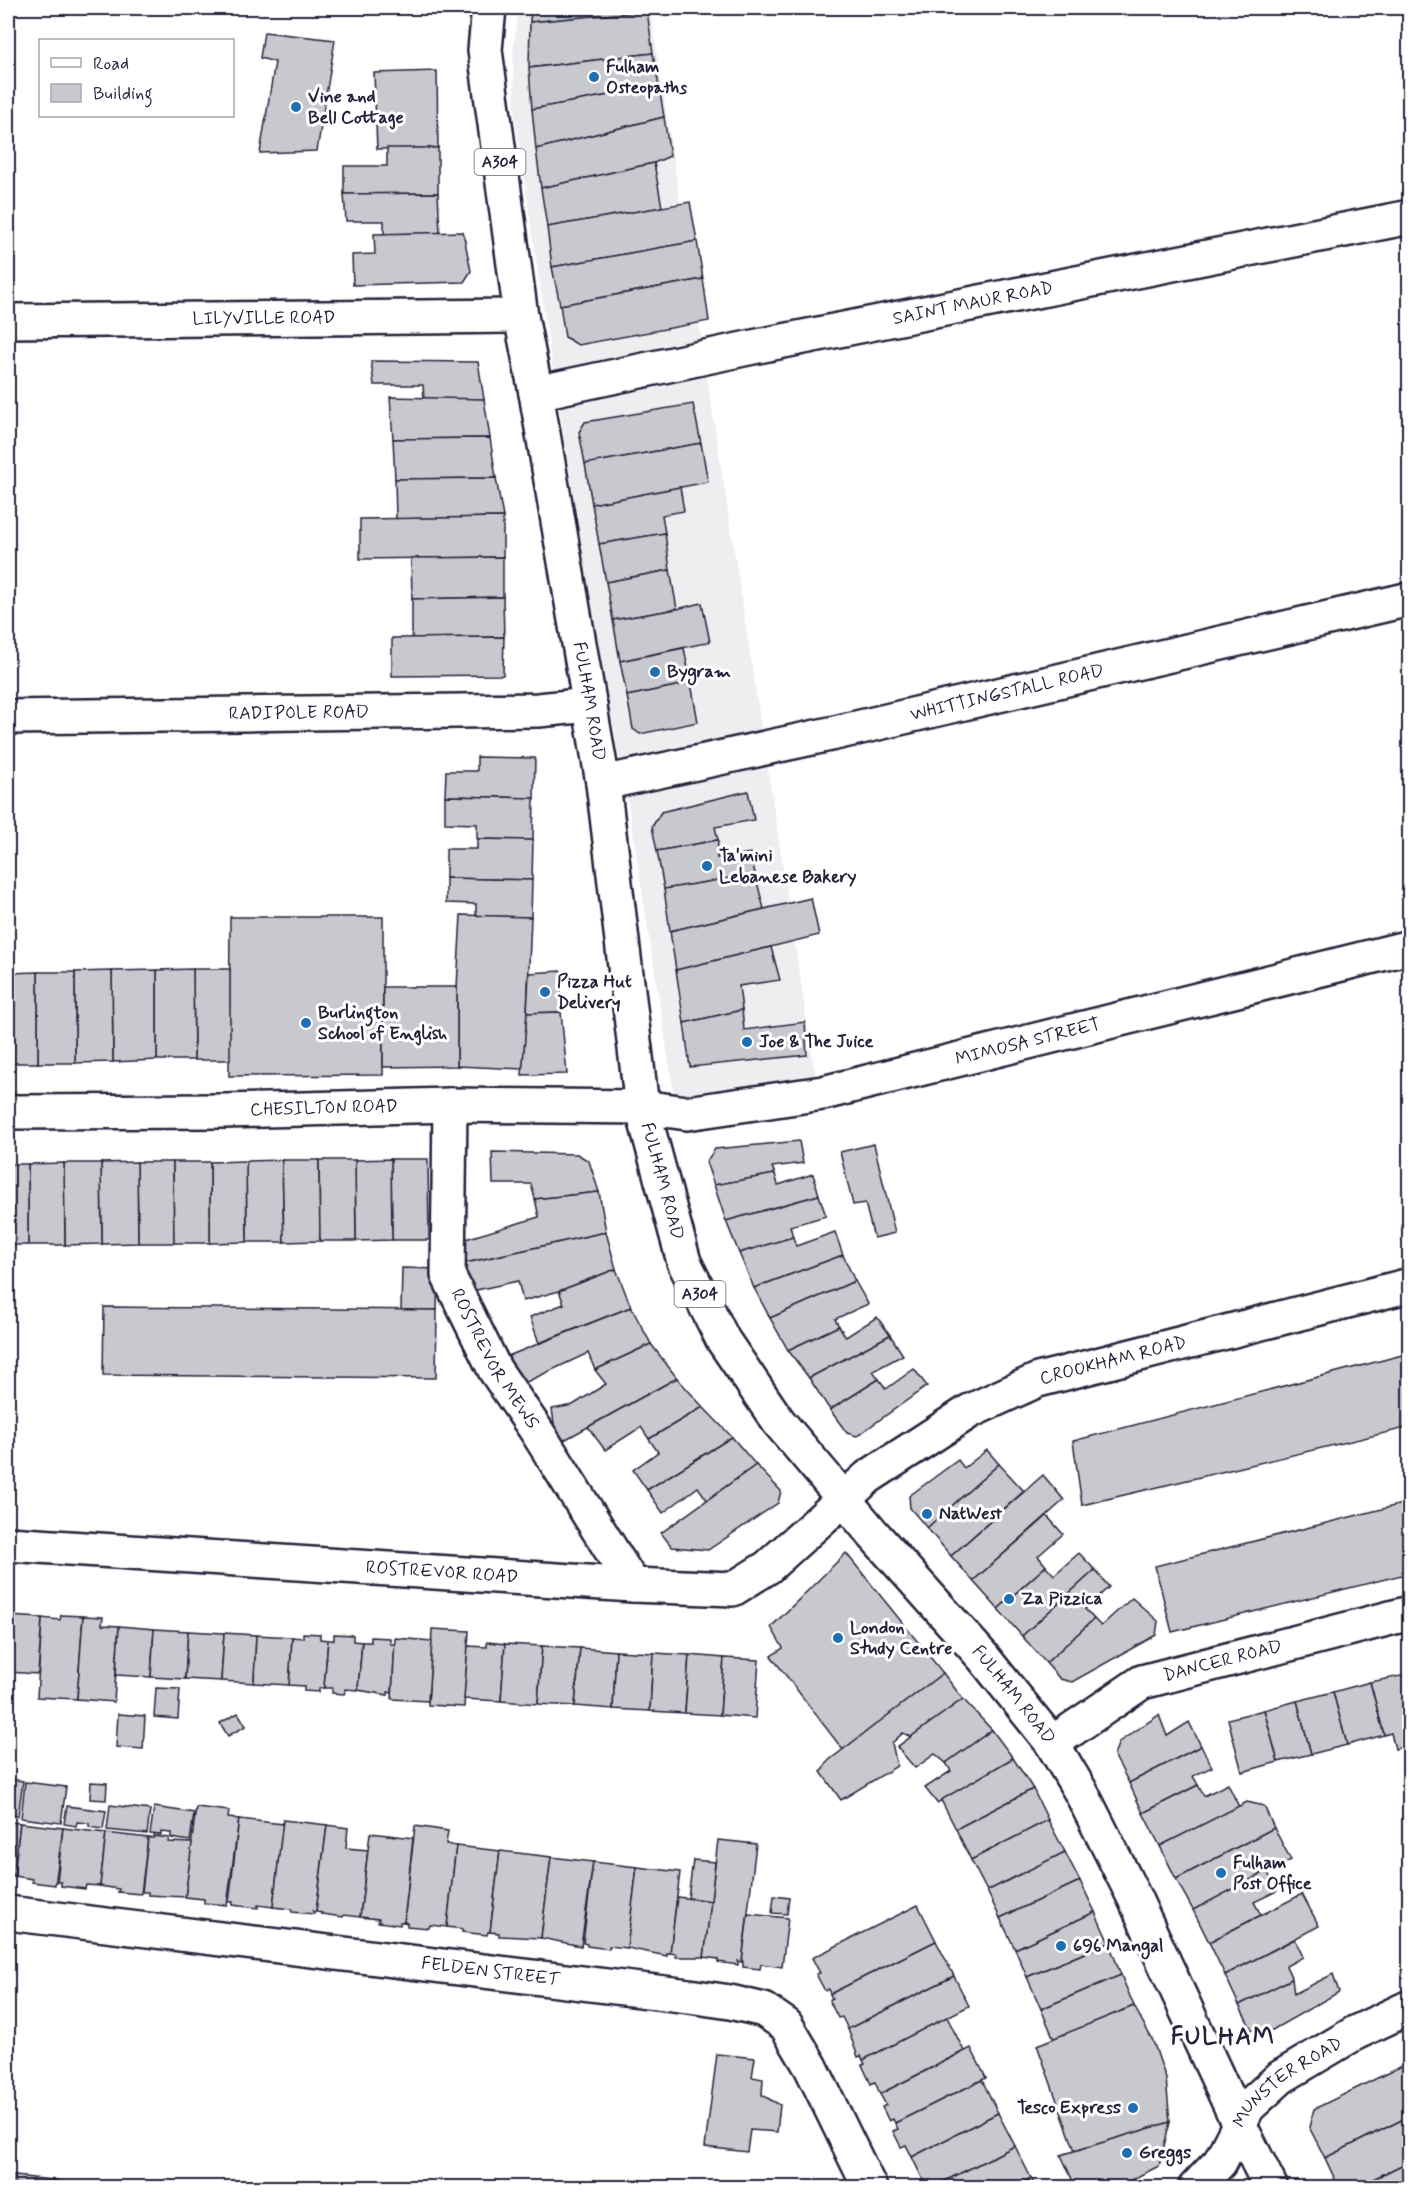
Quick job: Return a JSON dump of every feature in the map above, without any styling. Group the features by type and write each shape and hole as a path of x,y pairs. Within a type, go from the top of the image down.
{"street":[{"name":"FULHAM ROAD","path":"489,8 485,50 520,316 536,393 603,783 642,1107 684,1262 723,1340 778,1421 983,1657 1052,1743 1081,1792 1134,1897 1270,2187"},
{"name":"SAINT MAUR ROAD","path":"536,393 753,347 1410,217"},
{"name":"LILYVILLE ROAD","path":"8,321 520,316"},
{"name":"WHITTINGSTALL ROAD","path":"603,783 847,731 1410,599"},
{"name":"RADIPOLE ROAD","path":"8,717 526,711 590,705"},
{"name":"MIMOSA STREET","path":"642,1107 687,1113 824,1093 1410,948"},
{"name":"CHESILTON ROAD","path":"8,1112 224,1111 450,1106 642,1107"},
{"name":"ROSTREVOR MEWS","path":"450,1106 448,1275 495,1370 536,1430 633,1585"},
{"name":"CROOKHAM ROAD","path":"845,1499 868,1477 970,1411 1038,1380 1410,1285"},
{"name":"ROSTREVOR ROAD","path":"8,1544 633,1585 734,1589 768,1567 845,1499"},
{"name":"DANCER ROAD","path":"1052,1743 1142,1682 1410,1613"},
{"name":"FELDEN STREET","path":"8,1913 677,1994 764,2010 786,2025 811,2067 870,2187"},
{"name":"MUNSTER ROAD","path":"1195,2187 1220,2162 1248,2107 1281,2077 1355,2033 1410,2007"}],"shaded area":[{"path":"518,8 650,8 813,1061 825,1110 679,1127 630,814 604,680 551,358 515,118 513,54"}],"building":[{"path":"531,8 638,8 639,12 530,22"},
{"path":"647,11 653,53 529,68 530,22"},
{"name":"Vine and Bell Cottage","path":"264,32 335,40 317,151 260,153 275,62 260,58"},
{"name":"Fulham Osteopaths","path":"653,53 659,86 532,109 529,68"},
{"path":"437,71 438,148 377,149 374,73"},
{"path":"659,86 664,117 536,149 532,109"},
{"path":"664,117 670,156 654,163 541,188 536,149"},
{"path":"387,148 438,148 438,193 344,194 344,166 387,166"},
{"path":"654,163 662,207 547,227 541,188"},
{"path":"438,193 440,233 384,234 384,221 346,221 344,194"},
{"path":"690,202 697,241 552,267 547,227"},
{"path":"463,232 471,271 464,282 353,285 352,255 375,254 374,234"},
{"path":"697,241 703,279 560,305 552,267"},
{"path":"703,279 709,321 578,345 565,337 560,305"},
{"path":"371,361 478,362 484,399 424,399 423,385 374,385"},
{"path":"390,397 484,399 490,438 393,439"},
{"path":"693,404 701,443 585,464 579,432 585,422"},
{"path":"490,438 496,478 395,479 393,439"},
{"path":"701,443 708,482 592,504 585,464"},
{"path":"496,478 503,517 396,519 395,479"},
{"path":"680,487 684,511 662,515 665,533 599,544 592,504"},
{"path":"503,517 503,557 360,559 360,519"},
{"path":"665,533 670,570 606,582 599,544"},
{"path":"503,557 503,597 412,599 411,558"},
{"path":"670,570 677,609 613,620 606,582"},
{"path":"503,597 504,637 412,638 412,599"},
{"path":"702,603 710,642 620,661 613,620"},
{"path":"504,637 503,675 392,676 392,638"},
{"name":"Bygram","path":"684,648 691,683 627,696 620,661"},
{"path":"691,683 698,722 640,734 633,729 627,696"},
{"path":"477,757 535,758 534,798 445,796 446,771 477,771"},
{"path":"748,791 754,820 715,827 718,840 657,851 652,827 661,812"},
{"path":"445,796 534,798 533,840 477,839 477,824 445,823"},
{"path":"477,839 533,840 532,880 446,878 446,849 477,849"},
{"name":"Ta'mini Lebanese Bakery","path":"718,840 717,858 751,853 755,874 664,889 657,851"},
{"path":"755,874 764,909 670,931 664,889"},
{"path":"446,878 532,880 531,917 476,916 476,904 446,903"},
{"path":"811,898 819,935 676,970 670,931"},
{"path":"461,915 531,917 523,1069 457,1066 457,987"},
{"name":"Burlington School of English","path":"230,917 383,917 383,1075 229,1076"},
{"path":"771,947 780,980 739,986 742,1010 684,1023 676,970"},
{"path":"193,969 230,969 230,1060 194,1060"},
{"path":"193,969 194,1060 157,1060 157,970"},
{"path":"157,970 157,1060 113,1062 112,971"},
{"path":"112,971 113,1062 75,1063 75,972"},
{"name":"Pizza Hut Delivery","path":"561,971 561,1012 527,1013 529,973"},
{"path":"38,972 75,972 75,1063 38,1063"},
{"path":"38,972 38,1063 8,1063 8,973"},
{"path":"383,987 457,987 457,1066 383,1067"},
{"name":"Joe & The Juice","path":"742,1010 744,1030 805,1022 807,1055 690,1067 684,1023"},
{"path":"561,1012 567,1074 522,1075 527,1013"},
{"path":"799,1141 803,1163 772,1167 775,1174 714,1185 706,1162 715,1149"},
{"path":"874,1144 895,1233 874,1238 865,1203 853,1205 840,1152"},
{"path":"492,1152 577,1154 589,1161 599,1192 535,1199 531,1184 493,1184"},
{"path":"391,1159 428,1159 429,1240 392,1240"},
{"path":"391,1159 392,1240 356,1241 355,1160"},
{"path":"282,1160 284,1242 247,1242 246,1161"},
{"path":"282,1160 319,1160 320,1241 284,1242"},
{"path":"319,1160 355,1160 356,1241 320,1241"},
{"path":"246,1161 247,1242 210,1243 210,1162"},
{"path":"137,1162 173,1162 174,1243 138,1243"},
{"path":"137,1162 138,1243 102,1244 101,1163"},
{"path":"173,1162 210,1162 210,1243 174,1243"},
{"path":"64,1163 101,1163 102,1244 65,1245"},
{"path":"64,1163 65,1245 28,1245 28,1164"},
{"path":"8,1164 28,1164 28,1245 8,1245"},
{"path":"775,1174 778,1185 813,1174 819,1195 726,1221 714,1185"},
{"path":"599,1192 606,1232 461,1264 462,1240 539,1217 535,1199"},
{"path":"819,1195 826,1216 790,1226 793,1237 739,1253 726,1221"},
{"path":"606,1232 616,1269 559,1291 523,1301 518,1281 467,1292 461,1264"},
{"path":"835,1232 843,1255 754,1288 739,1253 793,1237 796,1246"},
{"path":"843,1255 855,1281 770,1318 754,1288"},
{"path":"402,1268 438,1269 437,1310 401,1310"},
{"path":"616,1269 631,1307 539,1343 530,1317 564,1304 559,1291"},
{"path":"855,1281 868,1304 835,1319 839,1326 788,1350 770,1318"},
{"path":"104,1307 437,1310 436,1378 103,1375"},
{"path":"631,1307 651,1344 595,1370 588,1353 518,1386 503,1358"},
{"path":"877,1317 890,1335 809,1378 788,1350 839,1326 846,1337"},
{"path":"890,1335 903,1355 873,1371 879,1379 830,1410 809,1378"},
{"path":"651,1344 677,1378 557,1444 552,1409 573,1405 606,1384 595,1370"},
{"path":"1410,1353 1410,1427 1082,1505 1073,1441"},
{"path":"914,1369 927,1386 857,1436 847,1433 830,1410 879,1379 886,1389"},
{"path":"677,1378 703,1407 649,1439 641,1427 605,1450 588,1427"},
{"path":"703,1407 732,1437 647,1490 633,1470 658,1452 649,1439"},
{"path":"732,1437 756,1465 707,1500 698,1487 663,1513 647,1490"},
{"path":"987,1450 999,1464 927,1528 910,1508 909,1496 958,1460 964,1468"},
{"path":"999,1464 1024,1491 951,1556 927,1528"},
{"path":"756,1465 781,1491 778,1503 708,1550 672,1547 661,1533"},
{"path":"1043,1475 1064,1500 973,1581 951,1556"},
{"path":"1410,1502 1410,1573 1172,1632 1155,1566"},
{"path":"1047,1516 1063,1534 1038,1556 1046,1566 998,1609 973,1581"},
{"path":"846,1553 943,1673 843,1750 771,1656 783,1648 771,1627"},
{"path":"1079,1553 1095,1570 1022,1636 998,1609 1046,1566 1054,1575"},
{"path":"1095,1570 1109,1587 1085,1609 1094,1619 1046,1663 1022,1636"},
{"path":"1132,1598 1158,1621 1156,1635 1072,1682 1060,1679 1046,1663 1094,1619 1101,1626"},
{"path":"61,1615 83,1616 77,1699 37,1697 42,1618 60,1620"},
{"path":"8,1616 42,1618 38,1674 8,1672"},
{"path":"83,1616 103,1617 102,1625 119,1626 114,1702 77,1699"},
{"path":"119,1626 154,1629 151,1677 116,1675"},
{"path":"154,1629 188,1631 185,1679 151,1677"},
{"path":"432,1629 469,1631 464,1707 428,1705"},
{"path":"188,1631 224,1633 221,1681 185,1679"},
{"path":"224,1633 256,1635 254,1683 221,1681"},
{"path":"303,1633 320,1634 320,1639 328,1640 324,1688 319,1688 319,1692 304,1691 304,1686 289,1685 292,1637 303,1638"},
{"path":"334,1634 353,1635 353,1641 362,1642 358,1690 345,1689 345,1694 332,1693 332,1688 324,1688 328,1640 334,1640"},
{"path":"256,1635 292,1637 289,1685 254,1683"},
{"path":"371,1637 390,1638 390,1644 395,1644 392,1693 388,1692 388,1695 358,1690 362,1642 371,1642"},
{"path":"395,1638 432,1641 428,1701 392,1699"},
{"path":"487,1642 505,1644 501,1701 464,1699 468,1646 487,1647"},
{"path":"505,1644 542,1646 538,1704 501,1701"},
{"path":"542,1646 580,1648 575,1706 538,1704"},
{"path":"580,1648 616,1651 613,1709 575,1706"},
{"path":"616,1651 653,1653 650,1711 613,1709"},
{"path":"653,1653 689,1655 685,1713 650,1711"},
{"path":"689,1655 724,1658 720,1715 685,1713"},
{"path":"724,1658 759,1660 755,1718 720,1715"},
{"path":"943,1673 963,1699 911,1737 903,1733 892,1743 897,1766 841,1800 821,1772 828,1761"},
{"path":"1406,1675 1410,1690 1410,1745 1395,1749 1391,1733 1384,1735 1370,1682"},
{"path":"1370,1682 1384,1735 1347,1745 1333,1692"},
{"path":"156,1688 180,1689 178,1719 154,1717"},
{"path":"1333,1692 1347,1745 1311,1754 1297,1701"},
{"path":"963,1699 992,1730 946,1763 935,1754 915,1768 897,1747"},
{"path":"1297,1701 1311,1754 1278,1762 1264,1710"},
{"path":"1264,1710 1278,1762 1242,1772 1228,1719"},
{"path":"238,1713 246,1726 228,1736 220,1723"},
{"path":"118,1714 145,1716 143,1749 116,1747"},
{"path":"1159,1715 1167,1736 1189,1722 1201,1746 1129,1783 1114,1755 1119,1742"},
{"path":"992,1730 1013,1758 937,1803 925,1788 951,1771 946,1763"},
{"path":"1201,1746 1212,1767 1193,1776 1198,1785 1143,1813 1129,1783"},
{"path":"1013,1758 1033,1789 956,1829 941,1800"},
{"path":"8,1779 23,1781 18,1816 8,1815"},
{"path":"25,1782 66,1787 61,1823 21,1818"},
{"path":"91,1782 107,1783 106,1800 90,1799"},
{"path":"1228,1784 1239,1807 1160,1846 1143,1813 1198,1785 1204,1796"},
{"path":"1033,1789 1048,1820 971,1860 956,1829"},
{"path":"1247,1802 1264,1806 1274,1828 1176,1879 1160,1846"},
{"path":"110,1805 150,1810 147,1834 107,1830"},
{"path":"67,1806 106,1811 103,1829 89,1827 89,1823 77,1822 76,1826 64,1824"},
{"path":"154,1807 194,1813 190,1841 171,1838 171,1833 150,1834"},
{"path":"196,1807 229,1811 228,1818 239,1819 227,1905 204,1903 204,1899 185,1897"},
{"path":"239,1819 283,1824 273,1907 258,1905 258,1908 232,1905 233,1902 229,1902"},
{"path":"283,1820 327,1825 314,1914 273,1907"},
{"path":"1048,1820 1065,1852 987,1891 971,1860"},
{"path":"8,1822 20,1823 14,1876 8,1876"},
{"path":"20,1823 63,1828 55,1885 32,1882 32,1879 14,1876"},
{"path":"327,1825 348,1828 346,1848 368,1850 360,1917 344,1915 343,1917 316,1912"},
{"path":"415,1826 448,1831 446,1844 456,1846 447,1927 407,1926 404,1922"},
{"path":"63,1828 106,1833 100,1886 86,1885 85,1889 61,1886 61,1882 57,1882"},
{"path":"1274,1828 1291,1860 1193,1910 1176,1879"},
{"path":"106,1833 148,1838 141,1894 118,1892 119,1889 100,1886"},
{"path":"370,1833 413,1838 404,1922 400,1922 400,1925 360,1917"},
{"path":"154,1836 169,1838 168,1842 192,1843 185,1897 148,1895 148,1892 142,1892 148,1838 154,1838"},
{"path":"718,1840 756,1844 742,1962 738,1961 738,1965 704,1957"},
{"path":"456,1846 500,1851 490,1932 487,1935 462,1932 463,1929 447,1927"},
{"path":"500,1851 551,1857 541,1938 499,1936 499,1933 490,1932"},
{"path":"1065,1852 1080,1881 1000,1918 987,1891"},
{"path":"551,1857 593,1862 581,1946 541,1938"},
{"path":"693,1860 715,1862 711,1901 688,1898"},
{"path":"593,1862 637,1867 627,1948 609,1946 609,1949 587,1946 583,1943"},
{"path":"637,1867 680,1872 670,1953 667,1953 667,1956 627,1948"},
{"path":"1267,1871 1277,1891 1254,1902 1261,1915 1209,1942 1193,1910"},
{"path":"1080,1881 1095,1912 1015,1949 1000,1918"},
{"path":"1302,1894 1319,1926 1225,1975 1209,1942"},
{"path":"774,1896 789,1898 787,1914 772,1913"},
{"path":"677,1897 711,1901 704,1957 676,1957 676,1954 670,1953"},
{"path":"918,1905 936,1941 830,1994 828,1989 825,1991 816,1974 820,1973 812,1958"},
{"name":"696 Mangal","path":"1095,1912 1109,1943 1027,1977 1015,1949"},
{"path":"748,1914 788,1918 782,1967 761,1964 760,1969 743,1967"},
{"path":"1295,1939 1303,1957 1286,1966 1292,1979 1239,2005 1225,1975"},
{"path":"936,1941 954,1976 848,2029 842,2017 838,2018 829,2000 832,1998 830,1994"},
{"path":"1109,1943 1121,1975 1041,2009 1027,1977"},
{"path":"1333,1974 1339,1992 1267,2033 1252,2030 1239,2005 1292,1979 1294,1994"},
{"path":"1121,1975 1134,2006 1054,2039 1041,2009"},
{"path":"954,1976 969,2006 863,2060 861,2056 858,2057 848,2029"},
{"path":"1134,2006 1153,2041 1166,2079 1170,2122 1075,2151 1037,2045"},
{"path":"947,2017 964,2051 880,2094 875,2082 871,2084 862,2065 865,2064 863,2060"},
{"path":"971,2048 986,2078 895,2123 893,2119 889,2121 882,2107 886,2105 880,2094"},
{"path":"717,2054 755,2058 752,2077 763,2079 762,2095 780,2105 777,2132 750,2130 747,2152 705,2147"},
{"path":"1410,2062 1410,2116 1325,2158 1309,2127 1314,2109"},
{"path":"982,2080 998,2113 912,2157 906,2145 901,2147 893,2131 898,2129 895,2123"},
{"path":"998,2113 1015,2146 927,2188 912,2157"},
{"path":"1410,2116 1410,2161 1355,2188 1339,2188 1325,2158"},
{"path":"1170,2122 1159,2166 1115,2188 1076,2188 1061,2155"},
{"path":"1015,2146 1031,2178 1013,2188 931,2188"},
{"path":"1410,2161 1410,2188 1355,2188"},
{"path":"8,2175 15,2176 14,2188 8,2188"},
{"path":"15,2176 51,2180 50,2188 14,2188"},
{"path":"1031,2178 1036,2188 1013,2188"},
{"path":"51,2180 87,2185 86,2188 50,2188"}],"place":[{"name":"Fulham Osteopaths","path":"594,77"},
{"name":"Vine and Bell Cottage","path":"296,107"},
{"name":"Bygram","path":"655,672"},
{"name":"Ta'mini Lebanese Bakery","path":"707,866"},
{"name":"Pizza Hut Delivery","path":"545,992"},
{"name":"Burlington School of English","path":"306,1023"},
{"name":"Joe & The Juice","path":"747,1042"},
{"name":"NatWest","path":"927,1514"},
{"name":"Za Pizzica","path":"1009,1599"},
{"name":"London Study Centre","path":"838,1638"},
{"name":"Fulham Post Office","path":"1221,1873"},
{"name":"696 Mangal","path":"1061,1946"},
{"name":"Tesco Express","path":"1133,2108"},
{"name":"Greggs","path":"1127,2153"}],"district":[{"name":"FULHAM","path":"1223,2037"}]}
